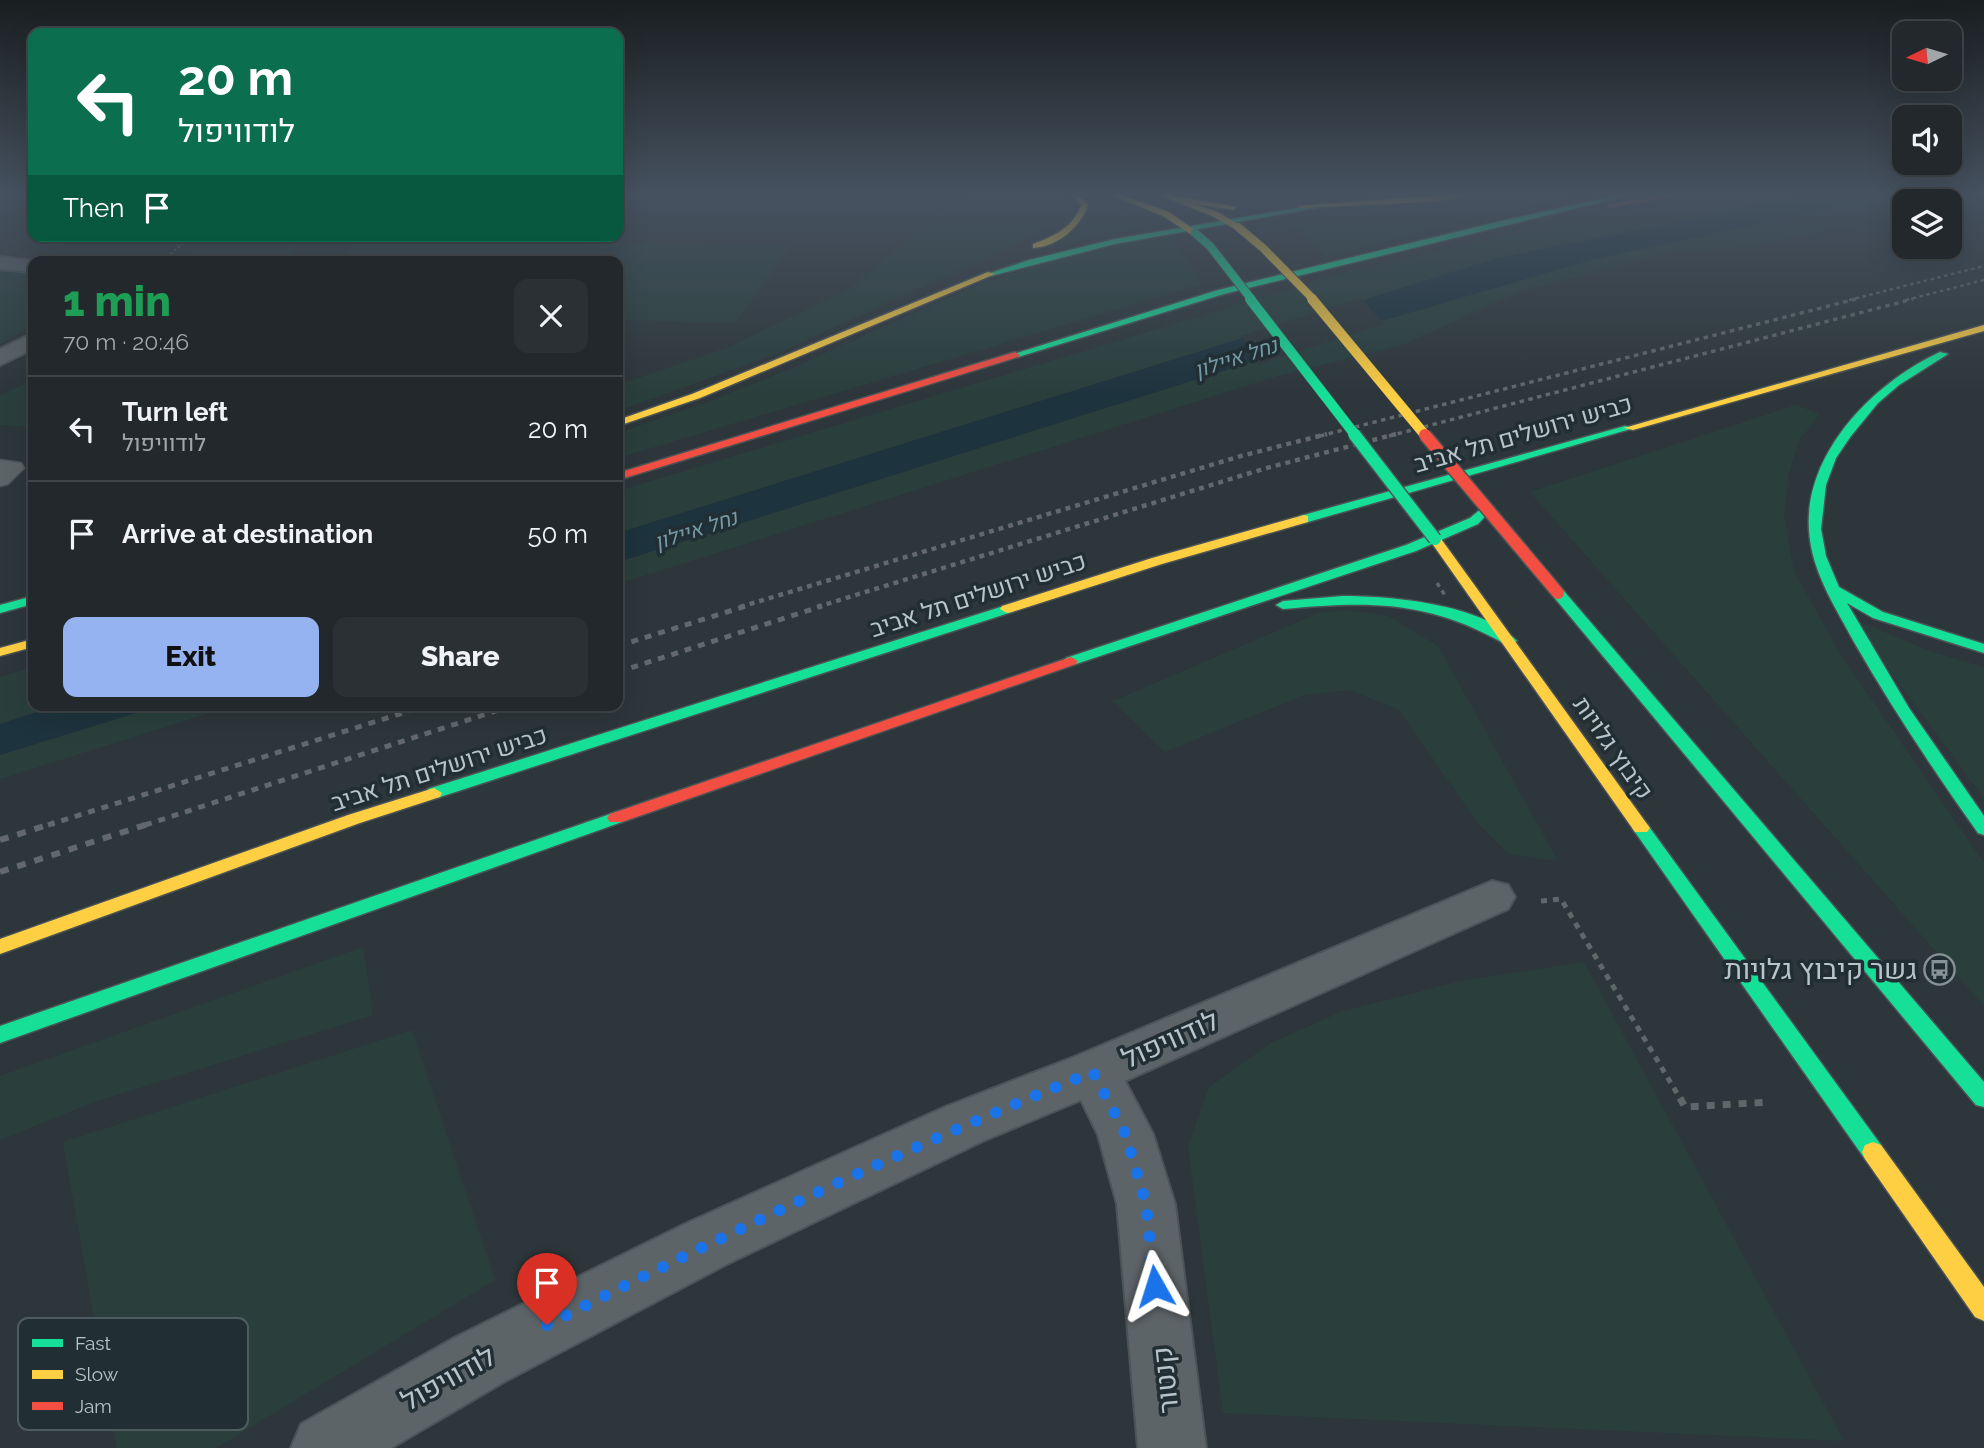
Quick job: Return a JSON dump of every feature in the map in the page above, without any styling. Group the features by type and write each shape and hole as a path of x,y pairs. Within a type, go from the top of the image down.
{"main road":[{"path":"623,421 766,368 971,281 1009,261"},
{"path":"971,281 1036,261"},
{"name":"קיבוץ גלויות","path":"1221,261 1436,539 1984,1308"},
{"path":"1275,261 1311,299 1488,507 1984,1098"},
{"path":"623,475 1221,292 1349,261"},
{"name":"כביש ירושלים תל אביב","path":"0,947 354,819 1157,561 1984,328"},
{"path":"1984,338 1927,359 1899,378 1870,405 1833,449 1819,483 1815,530 1833,589 1893,700 1984,829"},
{"path":"0,1035 646,807 1201,616 1436,539 1474,521 1488,507"},
{"path":"1833,589 1878,615 1984,649"},
{"path":"0,609 28,601"},
{"path":"1201,616 1332,601 1391,601 1458,612 1481,622 1510,641"},
{"path":"0,652 28,644"}],"street":[{"path":"0,262 28,265"},
{"path":"0,358 28,343"},
{"name":"לודוויפול","path":"325,1448 479,1360 706,1244 964,1124 1512,899"},
{"name":"קנטור","path":"1093,1072 1125,1133 1146,1204 1172,1448"}],"lane":[{"path":"0,467 13,468 0,479"}],"path":[{"path":"1512,899 1561,899 1685,1107 1776,1101"}],"green space":[{"path":"623,261 780,261 736,323 623,320"},
{"path":"883,261 980,261 779,353 623,409 623,383 729,347 850,288"},
{"path":"1053,261 1187,261 1203,284 623,457 623,431 790,369 981,283"},
{"path":"1398,261 1490,261 623,531 623,489 1340,274"},
{"path":"1589,261 1641,261 1525,290 1402,345 1271,378 623,582 623,560 1381,321"},
{"path":"0,267 28,270 28,328 0,344"},
{"path":"21,385 28,385 28,427 0,425 0,396"},
{"path":"1796,405 1820,414 1799,441 1788,476 1784,515 1794,571 1841,655 1984,863 1984,1006 1530,492"},
{"path":"1346,610 1388,616 1438,646 1558,861 1509,854 1477,822 1399,710 1350,690 1304,695 1165,752 1113,701 1319,613"},
{"path":"1861,622 1932,652 1984,667 1984,798 1875,651"},
{"path":"28,669 28,711 41,711 0,724 0,677"},
{"path":"142,711 216,711 0,779 0,755"},
{"path":"363,947 373,1015 94,1102 0,1140 0,1076"},
{"path":"1584,962 1844,1441 1223,1413 1188,1146 1209,1087 1271,1043 1343,1011 1460,981"},
{"path":"412,1030 495,1280 248,1429 248,1318 94,1318 63,1142"},
{"path":"114,1430 246,1430 216,1448 117,1448"}],"water":[{"name":"נחל איילון","path":"1490,261 1589,261 1381,321 623,560 623,531"},
{"path":"41,711 142,711 0,755 0,724"}],"pier":[{"path":"1361,298 1384,324 1260,364 1241,336"}],"railway":[{"path":"1849,300 1984,266"},
{"path":"1906,300 1984,280"},
{"path":"1320,436 1856,299"},
{"path":"1389,436 1913,299"},
{"path":"740,607 1241,456 1327,434"},
{"path":"817,607 1263,469 1396,434"},
{"path":"623,644 746,606"},
{"path":"623,670 822,606"},
{"path":"48,825 409,711"},
{"path":"145,825 496,711"},
{"path":"0,840 54,823"},
{"path":"0,872 151,823"}],"traffic: fast":[{"path":"991,274 1034,261"},
{"path":"1221,261 1435,539"},
{"path":"1015,355 1221,292 1349,261"},
{"path":"1943,354 1895,383 1865,411 1838,446 1825,471 1816,499 1815,529 1824,569 1856,632 1917,732 1984,829"},
{"path":"1304,519 1629,428"},
{"path":"1071,661 1411,548 1474,521 1488,507"},
{"path":"1833,589 1878,615 1984,649"},
{"path":"1558,593 1984,1098"},
{"path":"1283,605 1343,600 1400,602 1455,614 1510,641"},
{"path":"0,609 28,601"},
{"path":"434,793 1007,609"},
{"path":"0,1035 616,818"},
{"path":"1641,828 1873,1152"}],"traffic: slow":[{"path":"1276,261 1312,298 1425,435"},
{"path":"623,421 696,396 991,274"},
{"path":"1629,428 1984,328"},
{"path":"1007,609 1157,561 1304,519"},
{"path":"1435,539 1641,828"},
{"path":"0,652 28,644"},
{"path":"0,947 354,819 434,793"},
{"path":"1873,1152 1984,1308"}],"traffic: jam":[{"path":"623,475 1015,355"},
{"path":"1425,435 1558,593"},
{"path":"616,818 1071,661"}],"place":[{"name":"גשר קיבוץ גלויות","path":"1940,969"}],"route":[{"path":"547,1325 706,1244 964,1124 1093,1072 1125,1133 1146,1204 1155,1286"}]}
